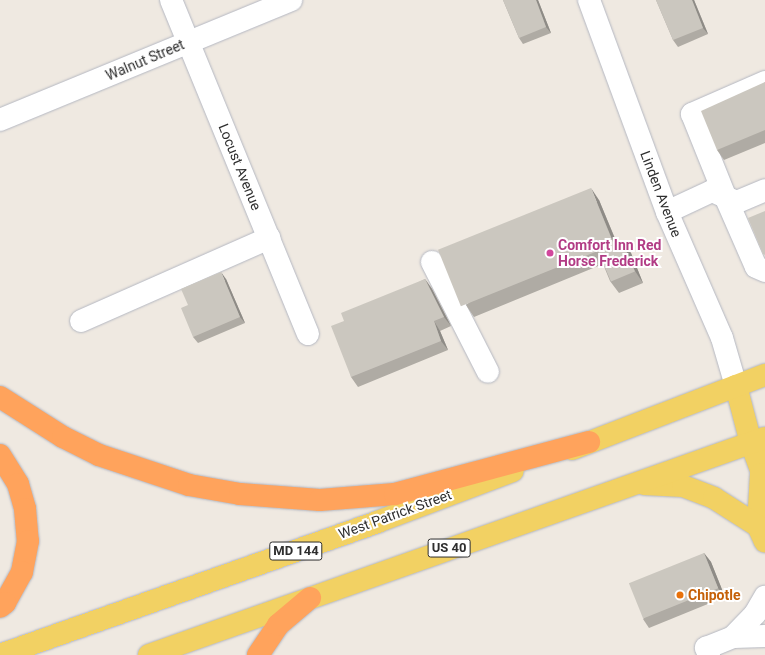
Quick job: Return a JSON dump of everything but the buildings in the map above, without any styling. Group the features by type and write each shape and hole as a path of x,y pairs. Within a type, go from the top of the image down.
{"highway":[{"path":"0,397 62,437 99,454 189,485 240,494 320,500 395,494 589,442"},
{"path":"0,455 18,484 25,509 28,541 22,572 5,603 0,607"},
{"path":"258,655 278,625 310,598"}],"main road":[{"name":"West Patrick Street","path":"0,655 377,522 765,375"},
{"path":"736,386 758,440 763,477 762,534"},
{"name":"US 40","path":"148,655 758,440"},
{"path":"633,483 683,486 714,498 762,534"}],"street":[{"name":"Locust Avenue","path":"171,0 308,334"},
{"name":"Walnut Street","path":"0,120 291,0"},
{"name":"Linden Avenue","path":"589,0 666,224 722,338 736,386"},
{"path":"765,82 692,114 724,196 756,267 765,271"},
{"path":"666,224 712,191 737,202 765,190"},
{"path":"81,321 269,238"},
{"path":"432,262 488,372"},
{"path":"733,637 755,614 765,597"},
{"path":"709,655 706,648 733,637 765,636"}],"place":[{"name":"Comfort Inn Red Horse Frederick","path":"550,253"},
{"name":"Chipotle","path":"680,595"}]}
